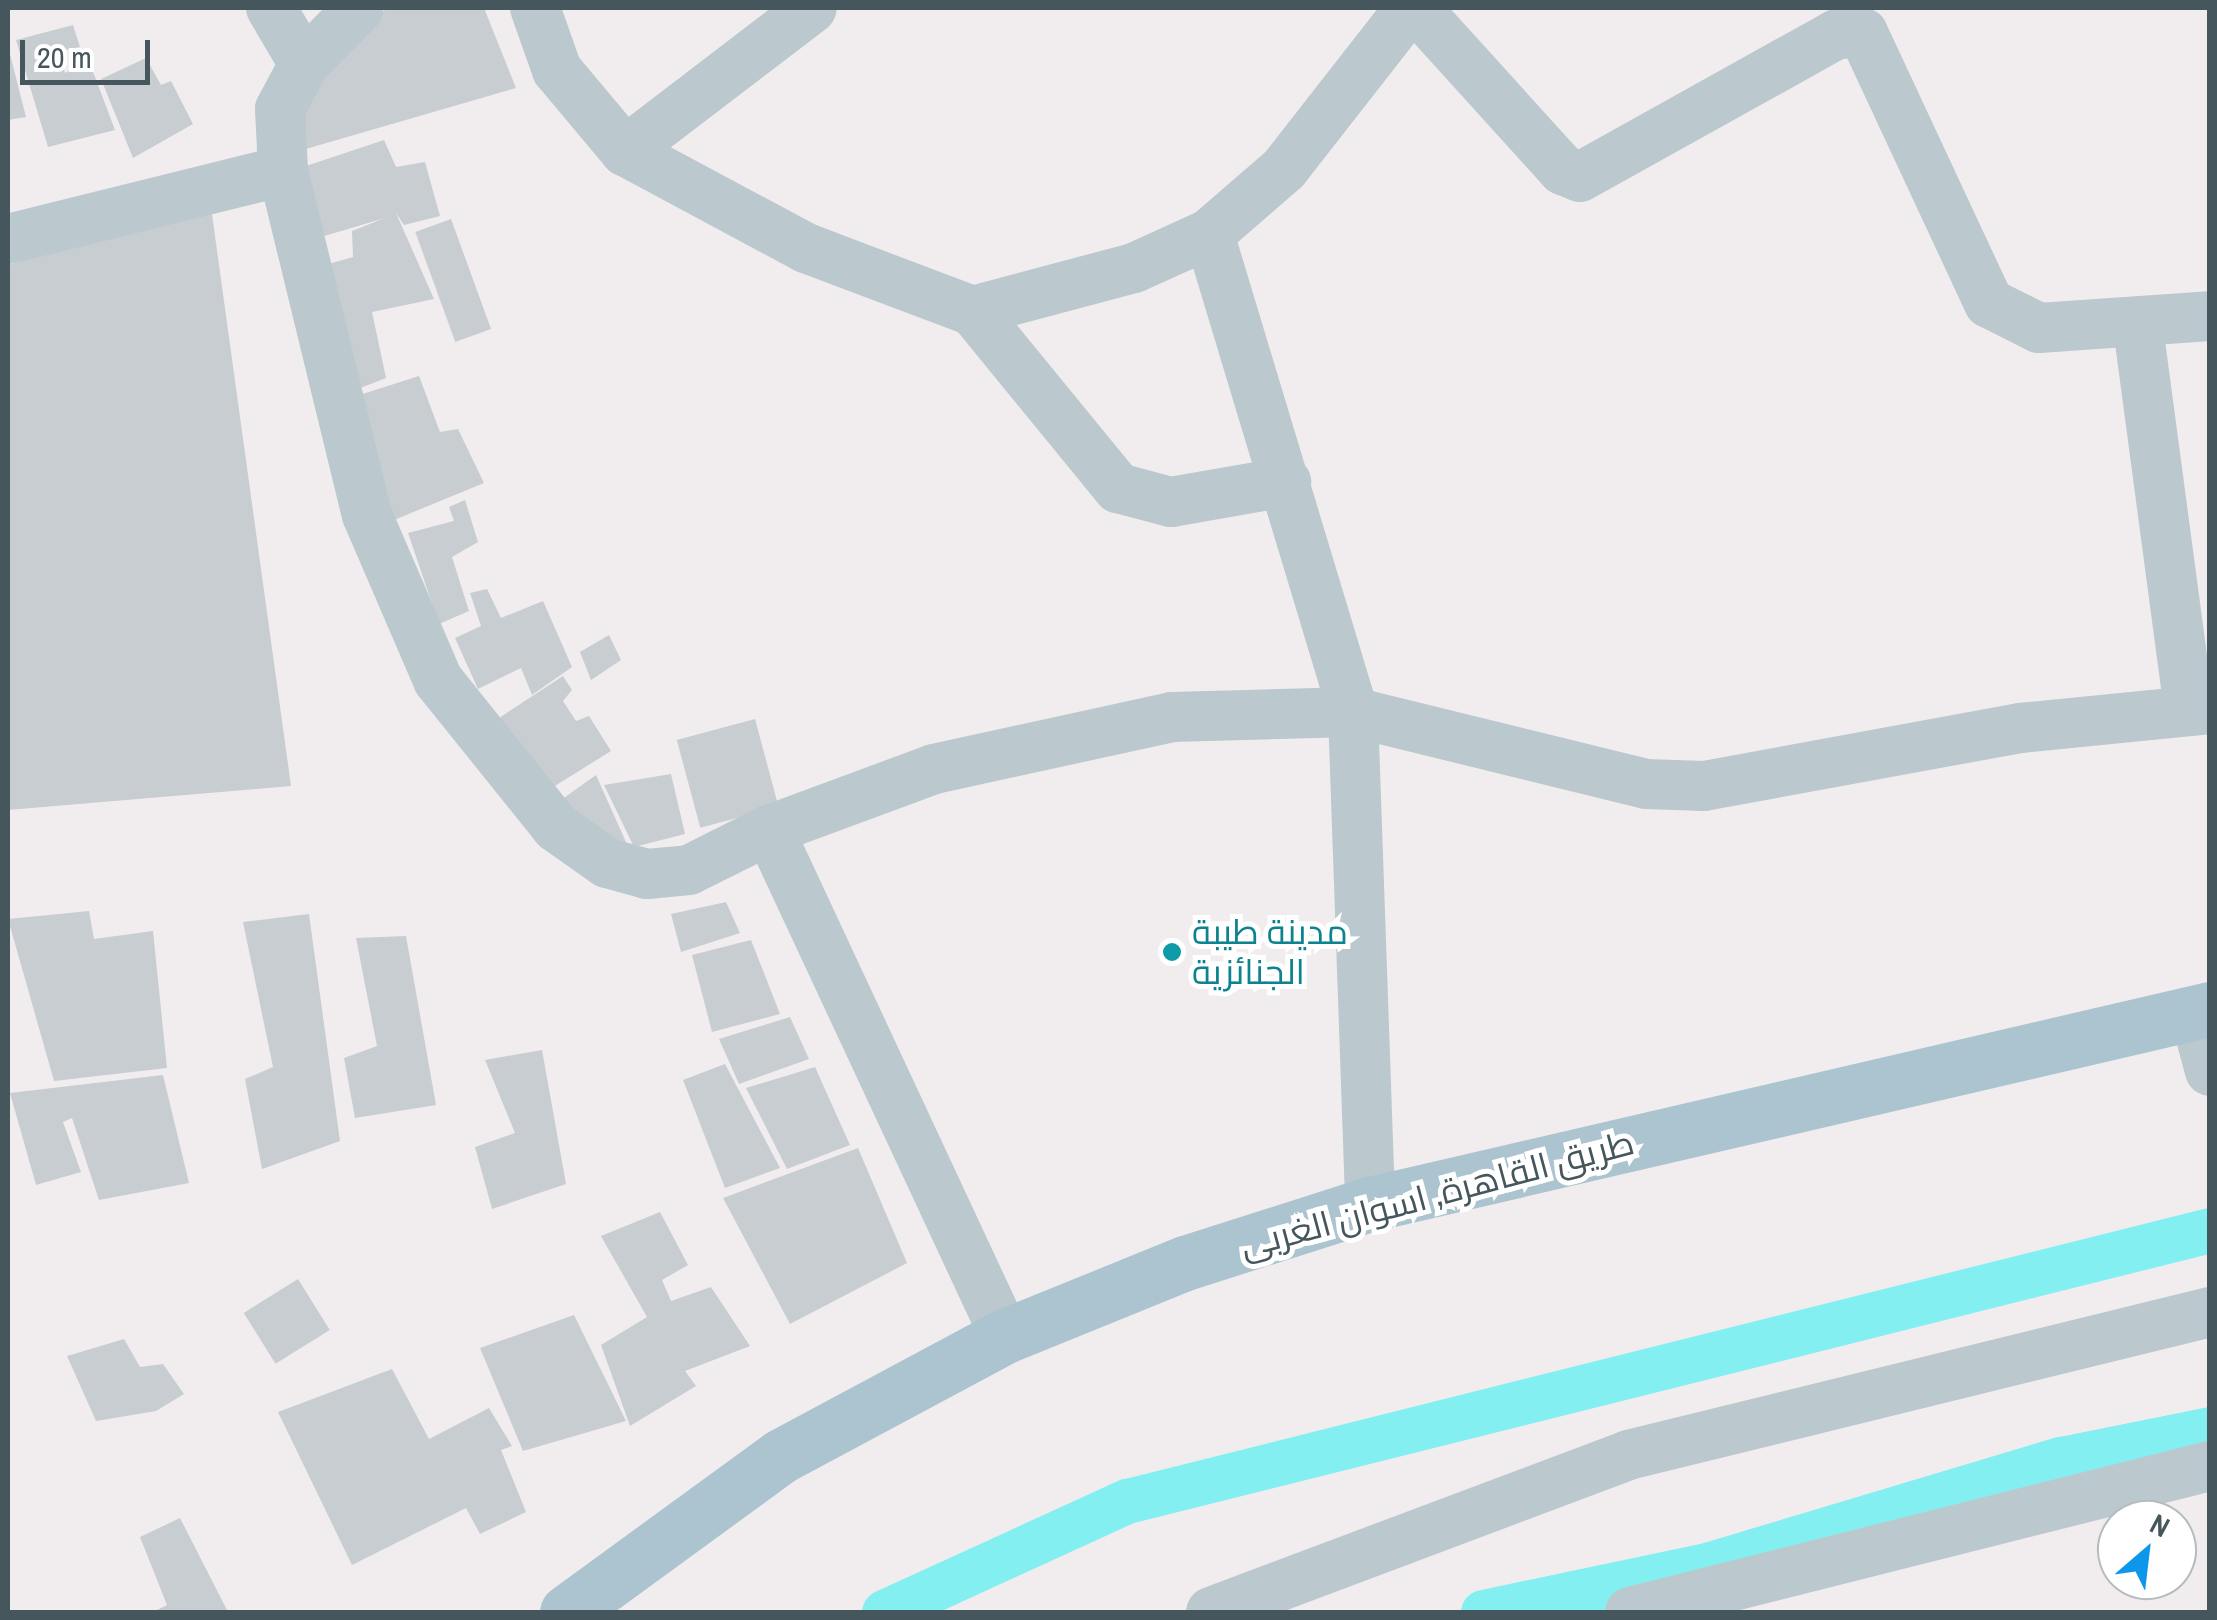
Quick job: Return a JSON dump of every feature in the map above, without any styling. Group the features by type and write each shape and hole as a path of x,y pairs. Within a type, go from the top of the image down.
{"main road":[{"name":"طريق القاهرة, اسوان الغربى","path":"567,1612 782,1456 1005,1336 1185,1262 1370,1204 2204,1036"}],"street":[{"path":"271,8 304,64"},
{"path":"359,8 304,64 280,108 283,172 367,515 438,680 556,826 607,862 648,874 689,870 769,830 917,774 1057,738 1172,717 1352,712 1646,784 1704,786 2020,728 2199,710 2138,326"},
{"path":"535,8 557,70 625,151 806,248 972,312 1118,488 1171,502 1286,482"},
{"path":"625,151 812,8"},
{"path":"972,312 1134,268 1209,234 1284,169 1395,16 1563,170 1580,177 1837,34 1863,33 1989,303 2021,325 2138,326 2210,316"},
{"path":"8,239 283,172"},
{"path":"1209,234 1352,712 1370,1204"},
{"path":"769,830 1005,1336"},
{"path":"1210,1612 1628,1455 2210,1312"},
{"path":"1630,1612 2210,1466"}],"building":[{"path":"387,8 484,8 516,88 292,153 295,98"},
{"path":"73,25 80,47 59,51 65,73 89,61 115,130 48,147 16,40"},
{"path":"8,51 26,117 8,120"},
{"path":"146,58 161,85 171,81 193,124 133,158 101,79"},
{"path":"384,140 396,167 425,162 440,216 404,225 396,213 434,299 372,312 386,378 345,394 318,267 353,257 352,231 385,218 304,242 288,172"},
{"path":"211,207 291,786 8,810 8,265"},
{"path":"451,219 491,329 455,342 415,232"},
{"path":"419,376 440,432 458,429 484,483 394,520 347,399"},
{"path":"465,500 478,542 452,557 469,611 439,624 408,533 454,521 449,507"},
{"path":"487,589 501,618 543,601 572,667 532,695 521,668 478,689 455,638 481,626 470,593"},
{"path":"609,635 621,660 591,680 580,652"},
{"path":"563,676 572,690 563,701 576,721 589,716 611,751 542,794 496,720"},
{"path":"755,719 779,807 700,828 677,740"},
{"path":"671,774 685,834 634,847 604,785"},
{"path":"596,775 630,851 554,805"},
{"path":"726,902 740,933 681,952 671,914"},
{"path":"89,911 94,939 153,931 167,1068 54,1081 8,919"},
{"path":"309,914 340,1141 262,1169 245,1079 273,1067 243,922"},
{"path":"406,936 436,1105 355,1118 344,1058 377,1046 356,938"},
{"path":"751,940 780,1014 712,1032 692,955"},
{"path":"790,1017 809,1059 739,1084 719,1039"},
{"path":"542,1050 566,1184 492,1209 475,1147 515,1133 485,1060"},
{"path":"725,1064 780,1168 725,1188 683,1080"},
{"path":"815,1067 850,1145 787,1169 746,1088"},
{"path":"163,1075 189,1183 99,1200 72,1118 63,1122 81,1172 36,1185 10,1093"},
{"path":"858,1148 907,1263 790,1324 723,1198"},
{"path":"660,1212 688,1265 662,1280 671,1301 711,1287 750,1346 685,1371 696,1386 630,1426 601,1345 647,1317 601,1236"},
{"path":"298,1279 330,1330 276,1364 244,1313"},
{"path":"574,1315 626,1421 523,1451 480,1348"},
{"path":"124,1339 140,1367 163,1364 184,1394 156,1411 96,1421 67,1356"},
{"path":"392,1369 429,1439 489,1408 512,1446 501,1450 526,1512 480,1534 466,1508 352,1565 278,1412"},
{"path":"180,1518 228,1612 153,1612 167,1605 140,1537"}],"waterway":[{"path":"884,1612 1127,1501 2210,1230"},
{"path":"1483,1612 1710,1564 2061,1459 2210,1429"}],"place":[{"name":"مدينة طيبة الجنائزية","path":"1172,952"}]}
